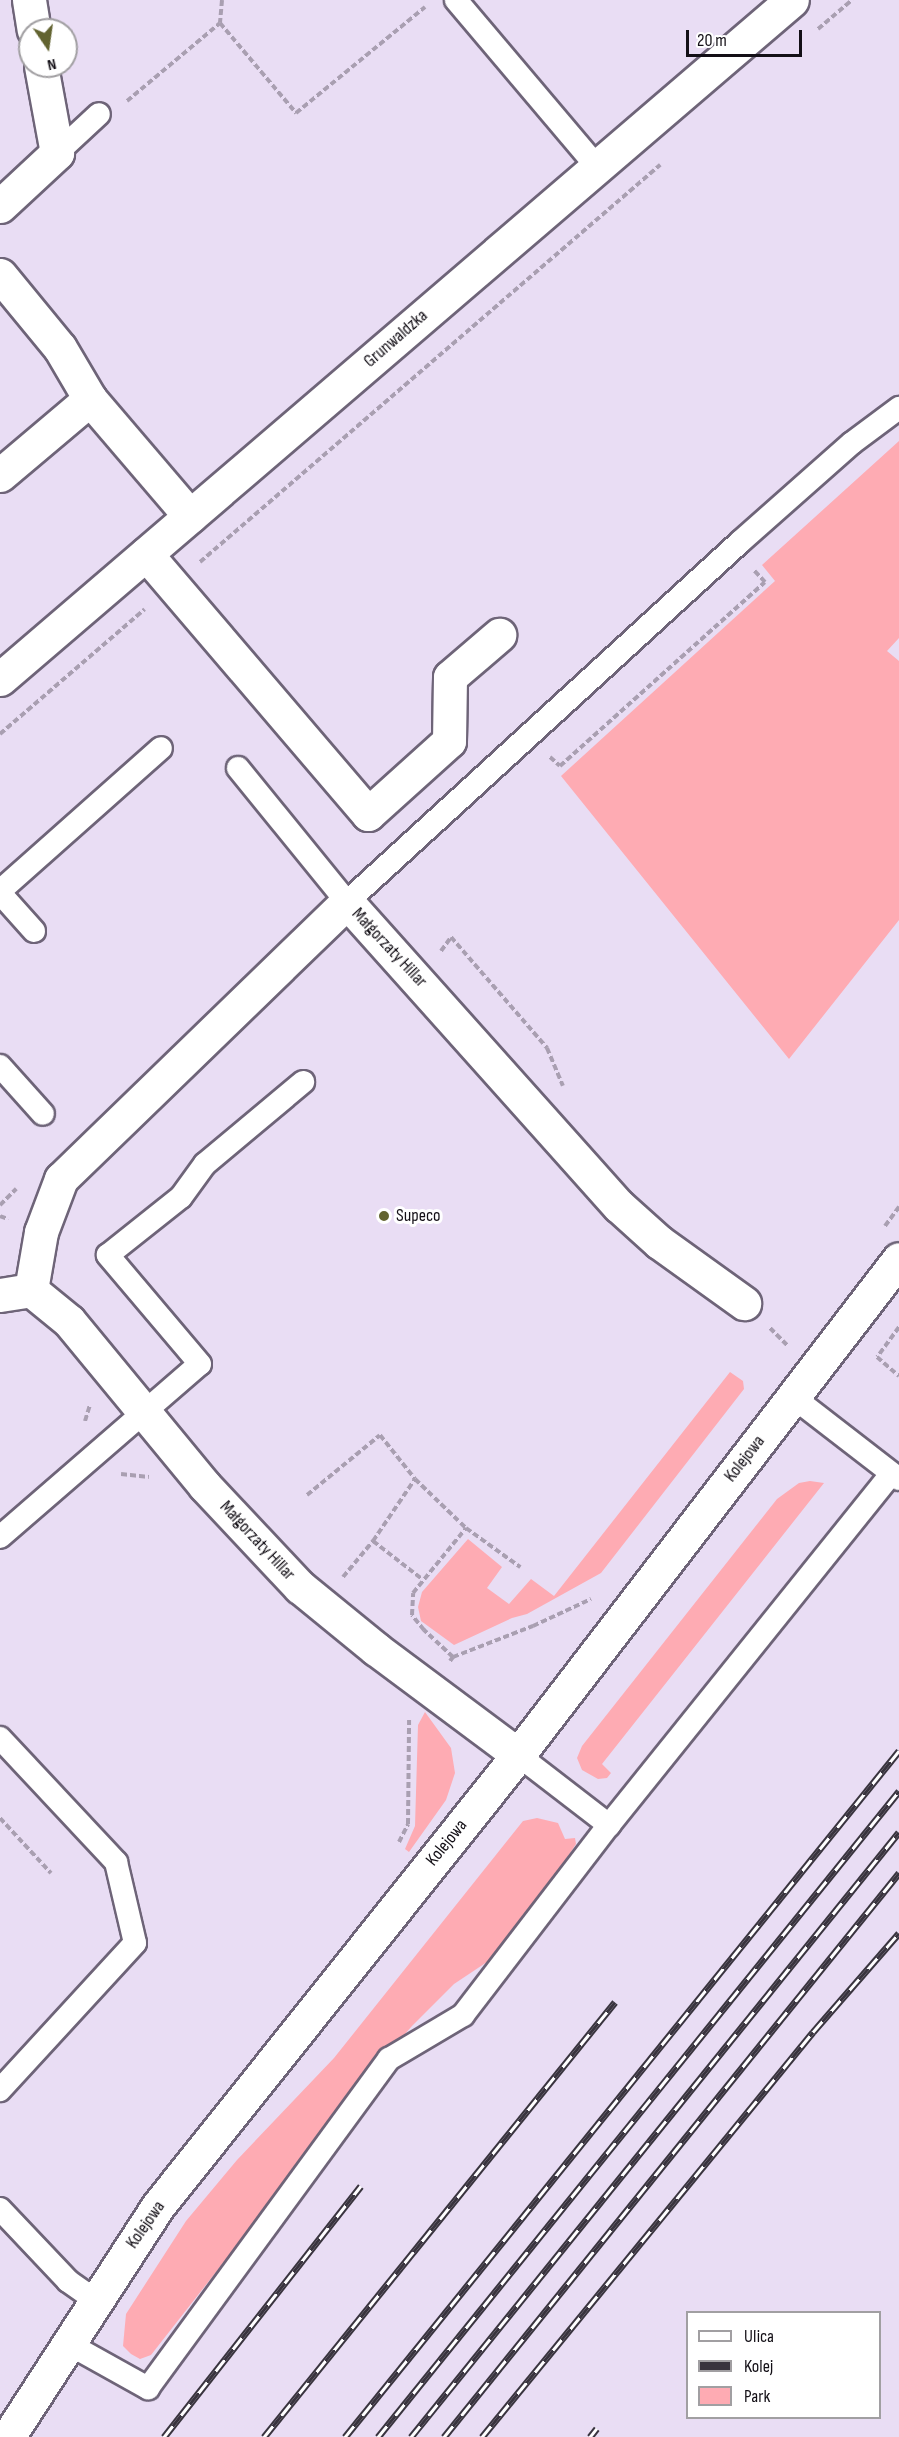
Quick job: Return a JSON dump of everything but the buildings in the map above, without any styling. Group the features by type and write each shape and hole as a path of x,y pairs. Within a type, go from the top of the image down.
{"street":[{"path":"28,0 32,18"},
{"name":"Grunwaldzka","path":"0,679 789,1"},
{"path":"0,206 57,153 43,78"},
{"path":"0,275 60,348 90,399 190,516"},
{"path":"0,475 90,399"},
{"path":"146,554 368,814 449,741 450,677 499,635"},
{"name":"Małgorzaty Hillar","path":"518,1755 376,1649 300,1587 206,1486 69,1321 15,1292 61,1179 347,902 619,1206 659,1242 744,1303"},
{"name":"Kolejowa","path":"8,2437 158,2205 518,1755 899,1259"}],"lane":[{"path":"456,0 597,167"},
{"path":"57,153 99,114"},
{"path":"238,768 347,902 758,527 852,443 899,408"},
{"path":"34,931 0,892 161,748"},
{"path":"0,1066 43,1114"},
{"path":"0,1537 200,1364 108,1255 181,1197 205,1164 303,1082"},
{"path":"67,2343 148,2388 389,2059 463,2015 609,1825 895,1476 793,1397"},
{"path":"0,1738 116,1862 135,1943 0,2090"},
{"path":"518,1755 609,1825"},
{"path":"0,2209 68,2281 95,2300"}],"path":[{"path":"99,114 116,111 220,23 222,0"},
{"path":"220,23 296,113 434,0"},
{"path":"816,31 852,0"},
{"path":"0,734 662,164"},
{"path":"548,755 560,766 765,582 750,566"},
{"path":"438,955 451,937 547,1048 565,1089"},
{"path":"899,1327 877,1357 899,1376"},
{"path":"307,1495 380,1435 416,1479 466,1528 520,1567"},
{"path":"337,1585 373,1541 416,1479"},
{"path":"453,1657 423,1630 412,1615 413,1593 422,1579 466,1528"},
{"path":"373,1541 422,1579"},
{"path":"0,1818 51,1873"}],"green space":[{"path":"899,441 899,638 887,651 899,661 899,920 789,1059 561,776 775,581 762,565"},
{"path":"730,1372 743,1381 744,1389 601,1573 527,1614 512,1618 454,1645 421,1621 418,1607 422,1592 468,1539 502,1567 487,1588 509,1604 531,1579 554,1596"},
{"path":"810,1481 824,1483 602,1764 611,1773 607,1778 598,1779 582,1770 577,1758 582,1746 777,1499 799,1483"},
{"path":"425,1712 451,1748 455,1773 446,1800 409,1852 405,1849 415,1826 418,1725"},
{"path":"537,1818 558,1823 565,1839 575,1838 576,1844 508,1948 454,1984 412,2026 382,2060 151,2355 140,2359 131,2354 123,2346 126,2314 186,2221 237,2160 334,2058 523,1821"}],"railway":[{"path":"345,2437 899,1751"},
{"path":"378,2437 899,1791"},
{"path":"411,2437 899,1832"},
{"path":"444,2437 899,1873"},
{"path":"482,2437 813,2032 899,1933"},
{"path":"264,2437 615,2002"},
{"path":"164,2437 361,2186"},
{"path":"590,2437 597,2428"}],"place":[{"name":"Supeco","path":"384,1216"}]}
